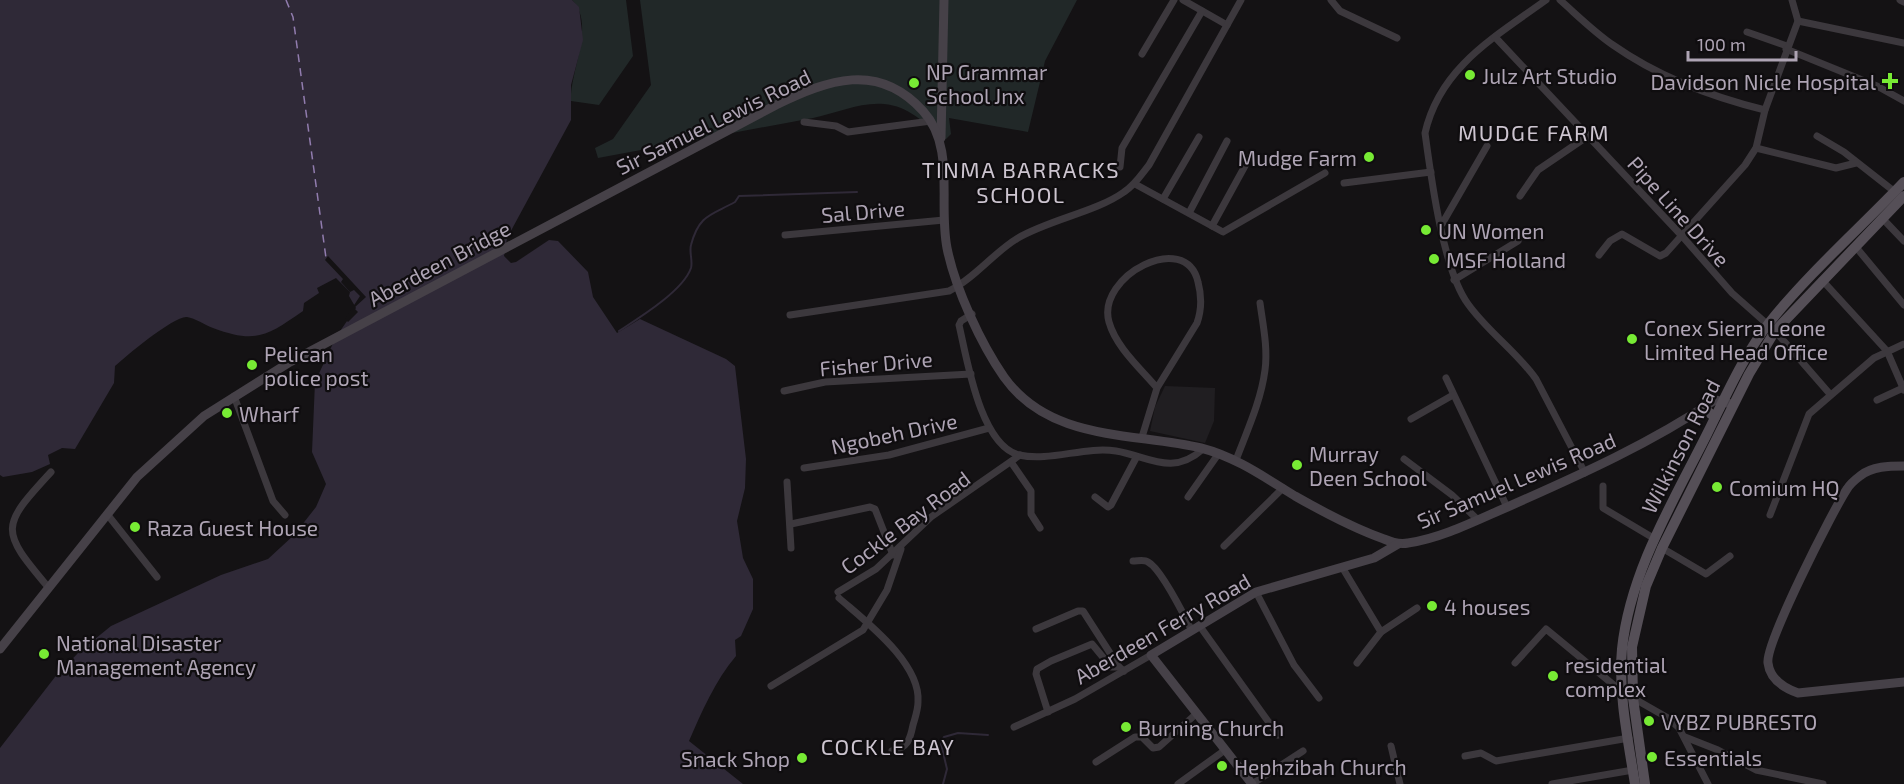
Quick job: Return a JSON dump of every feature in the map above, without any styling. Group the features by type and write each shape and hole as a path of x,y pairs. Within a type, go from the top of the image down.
{"main road":[{"path":"941,141 944,0"},
{"name":"Sir Samuel Lewis Road","path":"605,195 812,88 851,79 884,83 907,96 928,117 941,141 944,220 949,259 972,314 1004,376 1030,406 1065,424 1203,448 1219,453 1236,460 1323,511 1398,544 1439,535 1586,473 1637,448 1703,408"},
{"path":"928,117 942,107"},
{"name":"Wilkinson Road","path":"1723,407 1772,328 1883,219 1904,182"},
{"name":"Wilkinson Road","path":"1635,784 1621,691 1626,617 1636,583 1658,544 1731,387 1806,282 1899,194"},
{"name":"Aberdeen Bridge","path":"234,396 291,362 605,195"},
{"path":"0,649 107,514 155,459 204,416 234,396"},
{"path":"1703,408 1723,407"},
{"path":"1904,466 1878,468 1862,474 1848,487 1796,587 1770,649 1768,662 1773,676 1783,687 1798,693 1904,682"},
{"name":"Aberdeen Ferry Road","path":"1150,655 1256,592 1382,555 1398,544"},
{"name":"Wilkinson Road","path":"1645,784 1633,698 1632,646 1638,615 1658,544"},
{"path":"1150,655 1252,784"}],"street":[{"path":"1142,54 1174,0"},
{"path":"1183,0 1227,25"},
{"path":"790,315 949,291 959,286 987,260 1016,239 1045,224 1112,199 1135,184 1149,165 1241,0"},
{"path":"1331,0 1340,11 1397,38"},
{"path":"1546,0 1495,37 1457,69 1430,110 1425,133 1454,280 1479,318 1536,379 1586,473"},
{"path":"1560,0 1610,44 1638,62 1705,92 1765,110"},
{"path":"1599,255 1610,241 1622,234 1660,256 1682,236 1745,165 1756,148 1765,110 1798,21 1792,0"},
{"path":"1120,167 1122,148 1202,11"},
{"path":"1798,21 1904,43"},
{"path":"1747,32 1877,86 1904,101"},
{"name":"Pipe Line Drive","path":"1495,37 1682,236 1732,293 1772,328 1829,393"},
{"path":"804,122 836,126 848,132 928,117"},
{"path":"1520,196 1539,170 1588,136"},
{"path":"1817,136 1899,194"},
{"path":"1163,199 1199,137"},
{"path":"1189,213 1227,141"},
{"path":"1442,224 1487,146"},
{"path":"1756,148 1836,168 1856,163"},
{"path":"1212,226 1251,155"},
{"path":"1344,183 1431,172"},
{"path":"1135,184 1223,232 1257,210 1325,173"},
{"path":"1883,219 1904,241"},
{"name":"Sal Drive","path":"785,235 944,220"},
{"path":"1454,280 1518,241"},
{"path":"1855,246 1904,305"},
{"path":"1142,437 1157,388 1197,322 1201,311 1197,276 1188,262 1180,259 1160,260 1142,267 1125,278 1115,287 1107,307 1112,330 1121,345 1157,388"},
{"path":"1822,280 1887,351 1904,389 1877,400"},
{"path":"1236,460 1254,410 1265,369 1266,348 1260,303"},
{"path":"972,314 961,321 959,326 971,374 989,428 1005,446 1020,455 1108,450 1136,458 1180,461 1188,460 1203,448"},
{"path":"1770,515 1809,414 1829,393 1874,358 1904,344"},
{"name":"Fisher Drive","path":"784,391 825,382 971,374"},
{"path":"1446,378 1507,507"},
{"path":"1411,419 1453,395"},
{"path":"234,396 273,501 285,515"},
{"name":"Ngobeh Drive","path":"804,468 889,455 989,428"},
{"path":"1188,497 1219,453"},
{"name":"Cockle Bay Road","path":"868,622 839,595 893,555 931,517 1020,455"},
{"path":"1095,497 1108,507 1111,506 1136,458"},
{"path":"1404,459 1452,495 1478,520"},
{"path":"1011,462 1031,491 1031,514 1040,528"},
{"path":"8,514 51,472"},
{"path":"787,482 791,524 790,548"},
{"path":"1603,486 1603,508 1706,574 1730,556"},
{"path":"1224,546 1283,488"},
{"path":"791,524 870,507 875,509 893,555"},
{"path":"107,514 157,577"},
{"path":"771,686 863,630 887,590 902,546"},
{"path":"12,555 48,587"},
{"path":"1133,561 1144,561 1151,566 1278,735"},
{"path":"1342,567 1381,632"},
{"path":"1256,592 1294,666 1319,698"},
{"path":"1357,663 1381,632 1417,608"},
{"path":"1036,629 1083,611 1121,669"},
{"path":"868,622 906,666 918,701 909,742 901,748 892,750"},
{"path":"1515,663 1546,629 1621,691"},
{"path":"1048,712 1036,674 1041,666 1092,644 1111,667 1121,669"},
{"name":"Aberdeen Ferry Road","path":"1014,727 1048,712 1121,669 1150,655"},
{"path":"1633,698 1674,722 1685,737 1692,756 1708,784"},
{"path":"1096,762 1135,737 1142,737 1153,748 1159,747 1196,714"},
{"path":"1685,737 1718,750 1756,770 1823,784"},
{"path":"1465,756 1481,753 1496,761 1629,738"},
{"path":"1391,746 1400,784"},
{"path":"1178,784 1225,750"},
{"path":"1252,784 1303,751"},
{"path":"1552,784 1633,771"}],"shaded area":[{"path":"0,0 572,0 579,7 583,40 571,85 571,120 507,238 504,256 511,263 516,262 549,240 558,241 588,272 593,297 617,333 640,319 726,359 735,366 746,459 745,488 737,521 743,558 753,579 753,609 741,636 735,640 736,656 715,686 689,741 743,784 0,784 0,748 55,677 79,652 111,626 221,575 268,559 294,535 316,507 326,484 312,452 315,382 336,337 356,308 349,296 350,292 336,278 317,288 319,293 304,303 303,311 270,332 261,335 240,336 187,317 172,322 115,366 114,383 75,449 62,448 48,455 50,464 32,472 3,477 0,475"},
{"path":"572,0 626,0 633,56 599,105 571,101 582,35 579,10"},
{"path":"640,0 1077,0 1045,61 1028,132 949,118 951,134 946,139 941,139 923,121 909,112 893,105 875,104 857,106 813,118 598,158 595,148 613,139 651,85"},
{"path":"1165,386 1215,388 1214,421 1205,443 1150,431 1155,407"}],"pier":[{"path":"328,256 366,297 354,308 358,312 348,322 345,319 360,296 354,290 350,292 341,282 343,279 325,260"}],"waterway":[{"path":"619,331 660,303 679,286 691,268 691,248 698,227 707,217 735,202 739,196 857,192"},
{"path":"943,784 947,769 941,744 944,737 958,733 988,735"}],"ferry route":[{"path":"286,0 293,17 326,258"}],"place":[{"name":"Julz Art Studio","path":"1470,75"},
{"name":"Davidson Nicle Hospital","path":"1890,81"},
{"name":"NP Grammar School Jnx","path":"914,83"},
{"name":"Mudge Farm","path":"1369,157"},
{"name":"UN Women","path":"1426,230"},
{"name":"MSF Holland","path":"1434,259"},
{"name":"Conex Sierra Leone Limited Head Office","path":"1632,339"},
{"name":"Pelican police post","path":"252,365"},
{"name":"Wharf","path":"227,413"},
{"name":"Murray Deen School","path":"1297,465"},
{"name":"Comium HQ","path":"1717,487"},
{"name":"Raza Guest House","path":"135,527"},
{"name":"4 houses","path":"1432,606"},
{"name":"National Disaster Management Agency","path":"44,654"},
{"name":"residential complex","path":"1553,676"},
{"name":"VYBZ PUBRESTO","path":"1649,721"},
{"name":"Burning Church","path":"1126,727"},
{"name":"Essentials","path":"1652,757"},
{"name":"Snack Shop","path":"802,758"},
{"name":"Hephzibah Church","path":"1222,766"}],"district":[{"name":"MUDGE FARM","path":"1534,132"},
{"name":"TINMA BARRACKS SCHOOL","path":"1021,182"},
{"name":"COCKLE BAY","path":"888,746"}]}
